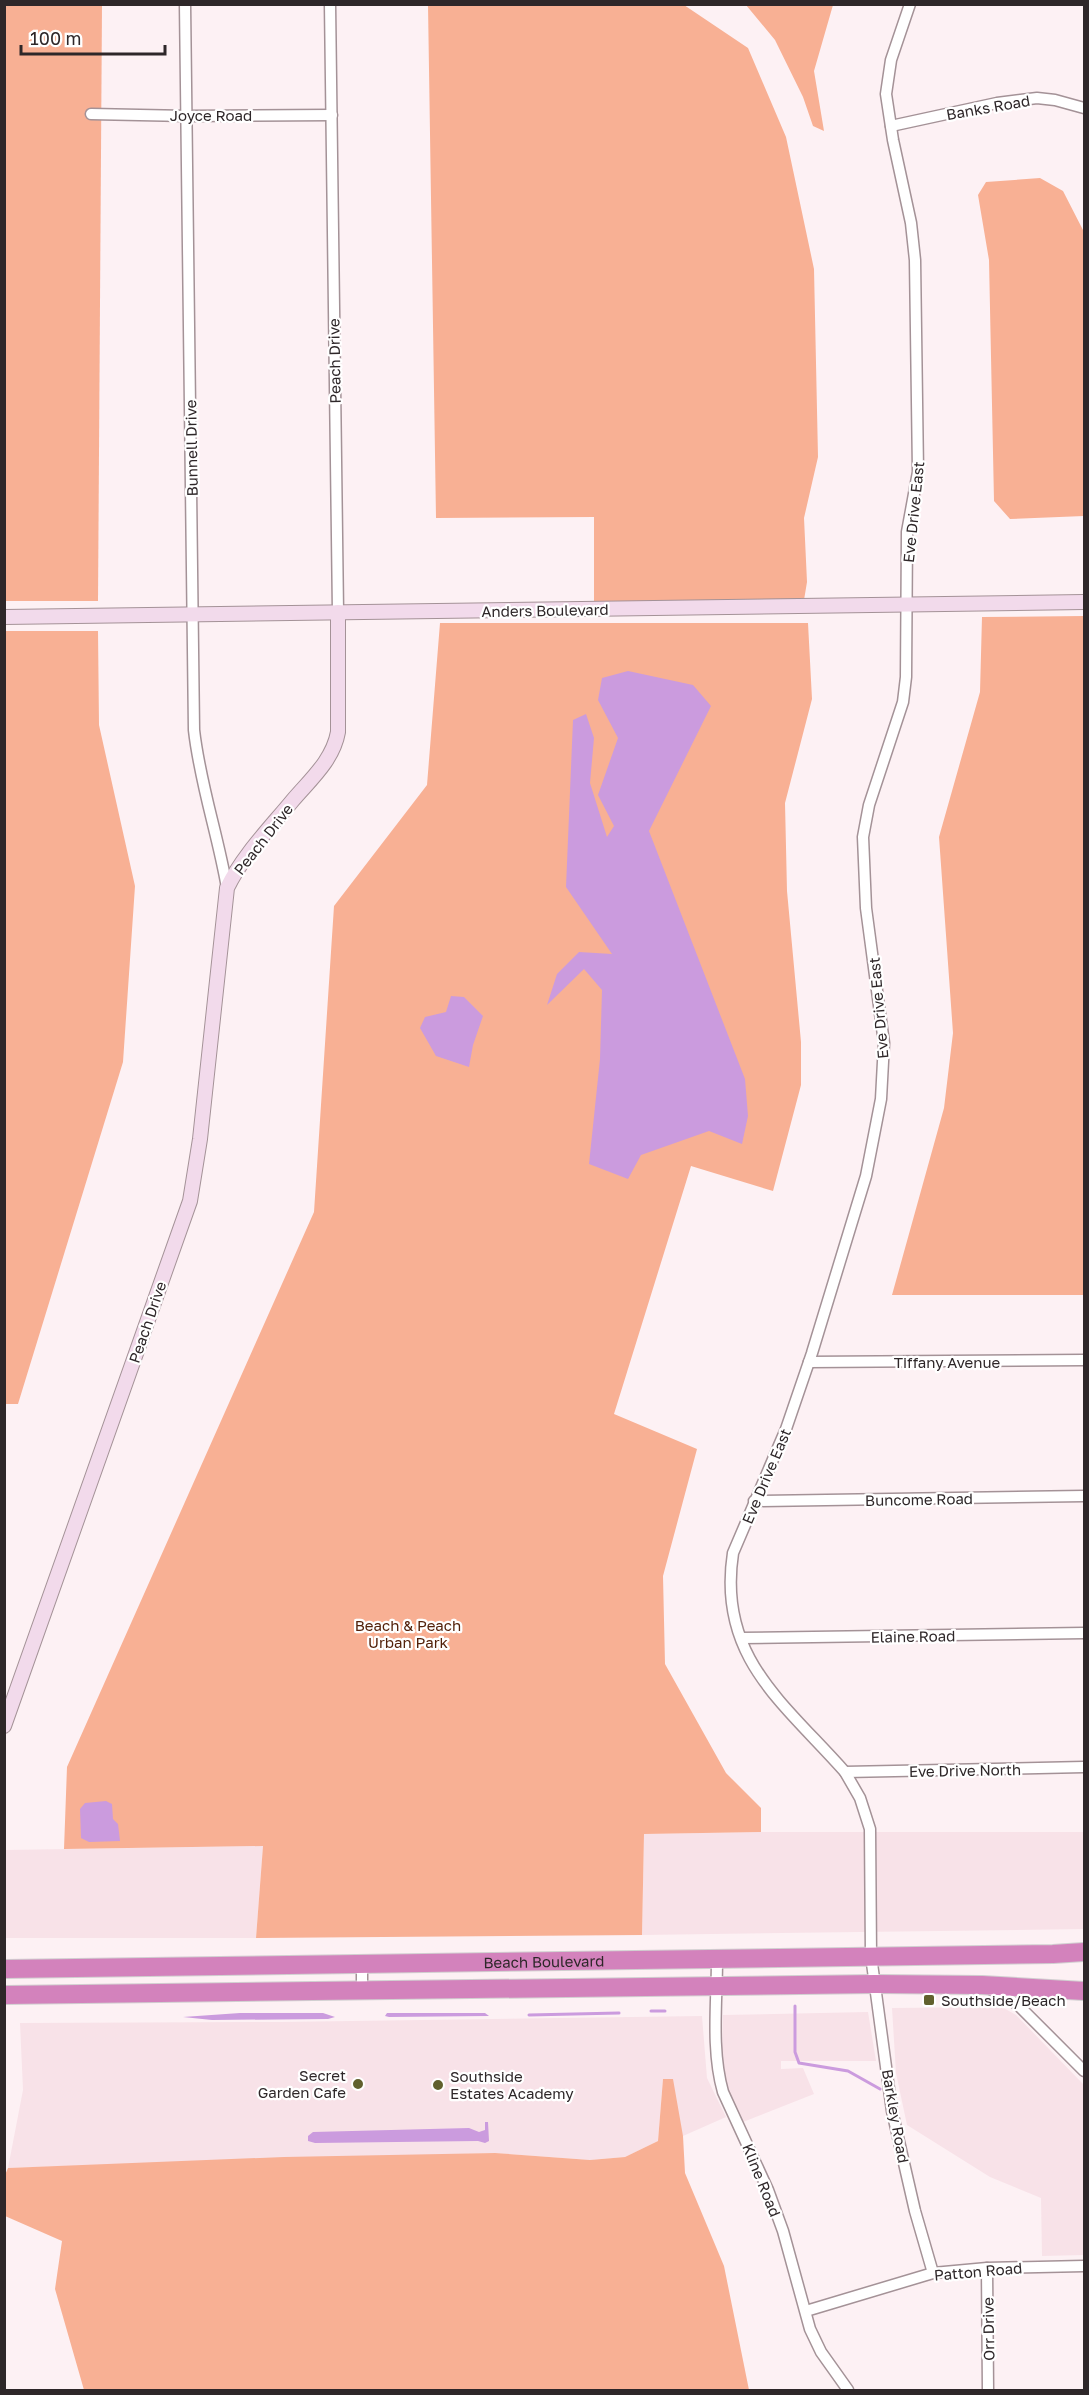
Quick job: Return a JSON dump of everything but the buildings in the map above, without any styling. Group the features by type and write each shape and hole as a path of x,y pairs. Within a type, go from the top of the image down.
{"highway":[{"name":"Beach Boulevard","path":"4,1969 1084,1952"},
{"path":"4,1995 875,1984 982,1985 1084,1991"}],"street":[{"name":"Bunnell Drive","path":"185,4 196,753 221,851 227,888"},
{"name":"Peach Drive","path":"4,1726 190,1201 200,1139 227,888 244,860 316,774 335,746 338,732 330,4"},
{"name":"Eve Drive East","path":"871,1956 870,1829 860,1798 845,1772 768,1688 750,1659 731,1604 730,1571 733,1552 786,1429 809,1362 866,1176 881,1099 884,1042 866,908 863,837 869,805 903,702 906,677 907,532 918,472 915,260 911,223 886,94 891,60 910,4"},
{"name":"Banks Road","path":"891,126 997,103 1028,99 1055,100 1084,108"},
{"name":"Joyce Road","path":"91,114 332,115"},
{"name":"Anders Boulevard","path":"4,617 1084,602"},
{"name":"Tiffany Avenue","path":"809,1362 1084,1360"},
{"name":"Buncome Road","path":"754,1501 1084,1496"},
{"name":"Elaine Road","path":"742,1638 1084,1634"},
{"name":"Eve Drive North","path":"845,1772 1084,1767"},
{"name":"Barkley Road","path":"871,1956 899,2144 933,2273"},
{"name":"Kline Road","path":"717,1959 718,2076 723,2092 768,2190 783,2231 810,2329 821,2352 848,2391"},
{"path":"362,1964 362,1991"},
{"path":"982,1985 1017,2004 1084,2071"},
{"name":"Patton Road","path":"806,2311 933,2273 987,2268 1084,2266"},
{"name":"Orr Drive","path":"987,2268 988,2391"}],"shaded area":[{"path":"628,671 693,685 711,706 649,831 745,1079 748,1116 742,1144 709,1131 641,1155 628,1179 589,1164 600,1059 602,990 584,969 547,1005 557,974 579,952 612,954 566,887 573,720 586,714 594,738 590,783 607,837 614,826 598,795 618,738 598,700 602,678"},
{"path":"451,996 464,997 483,1016 473,1045 469,1067 436,1056 420,1028 425,1017 446,1012"},
{"path":"106,1801 112,1804 113,1819 118,1824 120,1841 89,1842 81,1838 80,1809 85,1803"},
{"path":"4,1805 6,1850 263,1846 256,1938 5,1938"},
{"path":"1084,1832 1084,1929 642,1935 644,1834"},
{"path":"1002,2007 1016,2015 1084,2085 1084,2255 1042,2256 1041,2198 990,2177 907,2125 896,2073 892,2008"},
{"path":"868,2012 876,2061 781,2061 781,2069 803,2068 814,2094 743,2122 725,2085 722,2060 723,2015"},
{"path":"240,2013 323,2013 335,2017 328,2019 212,2020 183,2017"},
{"path":"387,2013 485,2013 489,2016 389,2017 385,2016"},
{"path":"702,2016 707,2078 726,2117 683,2136 663,2079 658,2141 625,2157 590,2160 495,2153 8,2168 23,2090 20,2023"},
{"path":"485,2122 488,2122 489,2141 485,2143 478,2141 315,2143 308,2141 308,2136 313,2132 469,2128 479,2132 485,2130"}],"green space":[{"path":"4,5 102,5 98,601 5,601"},
{"path":"428,5 684,5 748,48 786,137 814,269 818,457 804,518 807,582 804,600 594,604 594,517 436,518"},
{"path":"746,5 833,5 814,71 824,131 813,126 803,97 775,40"},
{"path":"1040,178 1063,191 1084,232 1084,516 1010,519 994,501 989,260 978,195 986,182"},
{"path":"1084,616 1084,1295 892,1295 944,1108 953,1033 939,837 980,692 982,617"},
{"name":"Beach & Peach Urban Park","path":"440,623 808,623 812,699 785,803 787,891 801,1042 801,1085 773,1191 691,1166 614,1414 697,1449 663,1576 665,1664 726,1773 761,1808 761,1832 644,1834 642,1935 256,1938 263,1846 64,1849 67,1767 314,1212 334,906 427,785"},
{"path":"4,631 98,631 99,725 135,886 123,1062 18,1404 5,1404"},
{"path":"663,2079 673,2079 683,2136 685,2173 724,2266 749,2390 84,2390 55,2289 62,2241 5,2216 5,2175 8,2168 284,2157 495,2153 590,2160 625,2157 658,2141"}],"waterway":[{"path":"795,2006 795,2052 799,2063 848,2071 880,2089"},
{"path":"651,2011 665,2011"},
{"path":"529,2015 619,2013"}],"place":[{"name":"Southside/Beach","path":"929,2000"},
{"name":"Secret Garden Cafe","path":"358,2084"},
{"name":"Southside Estates Academy","path":"438,2085"}]}
